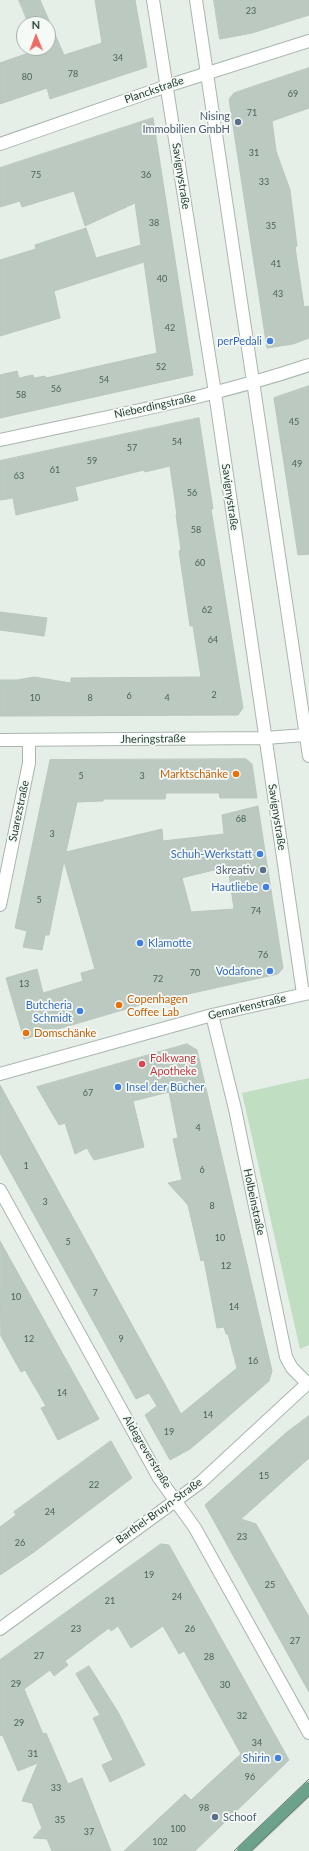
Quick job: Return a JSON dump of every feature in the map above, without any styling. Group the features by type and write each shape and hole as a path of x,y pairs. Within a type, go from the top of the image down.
{"main road":[{"path":"243,1851 309,1788"}],"street":[{"name":"Savignystraße","path":"153,0 215,393 265,738 306,993"},
{"path":"196,0 208,72 309,756"},
{"name":"Planckstraße","path":"0,144 208,72 309,41"},
{"name":"Nieberdingstraße","path":"0,440 253,384 309,365"},
{"name":"Jheringstraße","path":"0,740 265,738 305,735"},
{"name":"Suarezstraße","path":"0,905 30,763 29,740"},
{"name":"Gemarkenstraße","path":"0,1074 212,1015 306,993"},
{"name":"Holbeinstraße","path":"212,1015 236,1117 286,1357 292,1368 308,1383"},
{"name":"Aldegreverstraße","path":"0,1190 160,1478 196,1528 309,1733"},
{"name":"Barthel-Bruyn-Straße","path":"0,1629 201,1482 308,1383"}],"green space":[{"path":"309,1078 309,1345 300,1349 242,1093"}],"building":[{"path":"19,0 40,0 47,16 26,16"},
{"path":"95,0 135,0 147,67 50,99 47,88 0,104 0,63 20,56 56,56 56,37 64,55 102,43"},
{"path":"214,0 309,0 309,15 252,33 220,39"},
{"path":"309,68 309,108 272,121 276,151 290,190 297,246 295,247 304,307 309,306 309,338 293,344 267,348 229,99 234,93"},
{"path":"153,118 193,375 0,418 0,375 17,371 19,378 33,375 34,378 45,376 46,378 157,353 144,262 54,291 60,318 0,336 0,260 36,249 35,245 86,228 96,258 141,245 135,203 85,226 74,191 22,207 20,201 0,207 0,168"},
{"path":"309,386 309,554 298,555 274,398"},
{"path":"199,418 213,509 211,509 243,708 238,715 0,716 0,680 17,680 34,677 71,683 71,678 201,677 193,626 190,626 179,551 181,550 170,466 145,472 144,470 75,487 78,500 16,515 13,498 0,500 0,461"},
{"path":"0,612 47,618 44,636 0,630"},
{"path":"246,759 252,764 257,798 220,798 219,793 166,793 165,799 103,799 103,801 77,802 66,852 162,829 163,841 224,834 222,815 258,806 283,968 278,974 143,1004 24,1039 6,978 37,969 43,993 83,981 81,973 95,969 64,861 49,935 45,935 42,950 23,947 27,931 15,928 50,760","holes":["228,867 234,909 191,912 182,878"]},
{"path":"187,1044 197,1050 272,1371 269,1381 190,1449 170,1460 145,1415 157,1406 149,1393 136,1399 0,1153 0,1085 181,1414 237,1368 228,1334 226,1334 224,1327 217,1328 204,1260 201,1261 188,1205 168,1183 182,1180 173,1139 178,1138 169,1092 133,1101 144,1147 94,1160 87,1148 75,1154 65,1123 59,1125 37,1087"},
{"path":"0,1241 99,1419 58,1440 41,1408 46,1406 25,1370 21,1372 1,1336"},
{"path":"309,1416 309,1458 241,1519 256,1524 309,1617 309,1692 205,1505 287,1432"},
{"path":"111,1441 132,1478 34,1552 0,1575 0,1527 16,1515 14,1512"},
{"path":"161,1544 169,1545 289,1760 195,1851 124,1851 185,1794 191,1800 241,1754 184,1651 179,1654 163,1626 131,1648 118,1626 111,1631 109,1628 65,1661 68,1665 54,1676 50,1670 24,1689 43,1734 46,1733 68,1784 82,1778 111,1851 52,1851 47,1839 33,1838 42,1828 32,1803 22,1801 38,1763 18,1771 3,1736 0,1735 0,1660"},
{"path":"89,1666 118,1712 145,1765 110,1782 102,1765 113,1760 93,1718 100,1715 76,1674"}],"tram line":[{"path":"234,1851 309,1779"},
{"path":"251,1851 309,1796"}],"place":[{"name":"Nising Immobilien GmbH","path":"238,122"},
{"name":"perPedali","path":"270,341"},
{"name":"Marktschänke","path":"236,774"},
{"name":"Schuh-Werkstatt","path":"260,854"},
{"name":"3kreativ","path":"263,870"},
{"name":"Hautliebe","path":"266,887"},
{"name":"Klamotte","path":"140,943"},
{"name":"Vodafone","path":"270,971"},
{"name":"Copenhagen Coffee Lab","path":"119,1005"},
{"name":"Butcheria Schmidt","path":"80,1011"},
{"name":"Domschänke","path":"26,1033"},
{"name":"Folkwang Apotheke","path":"142,1064"},
{"name":"Insel der Bücher","path":"118,1087"},
{"name":"Shirin","path":"278,1758"},
{"name":"Schoof","path":"215,1817"}]}
